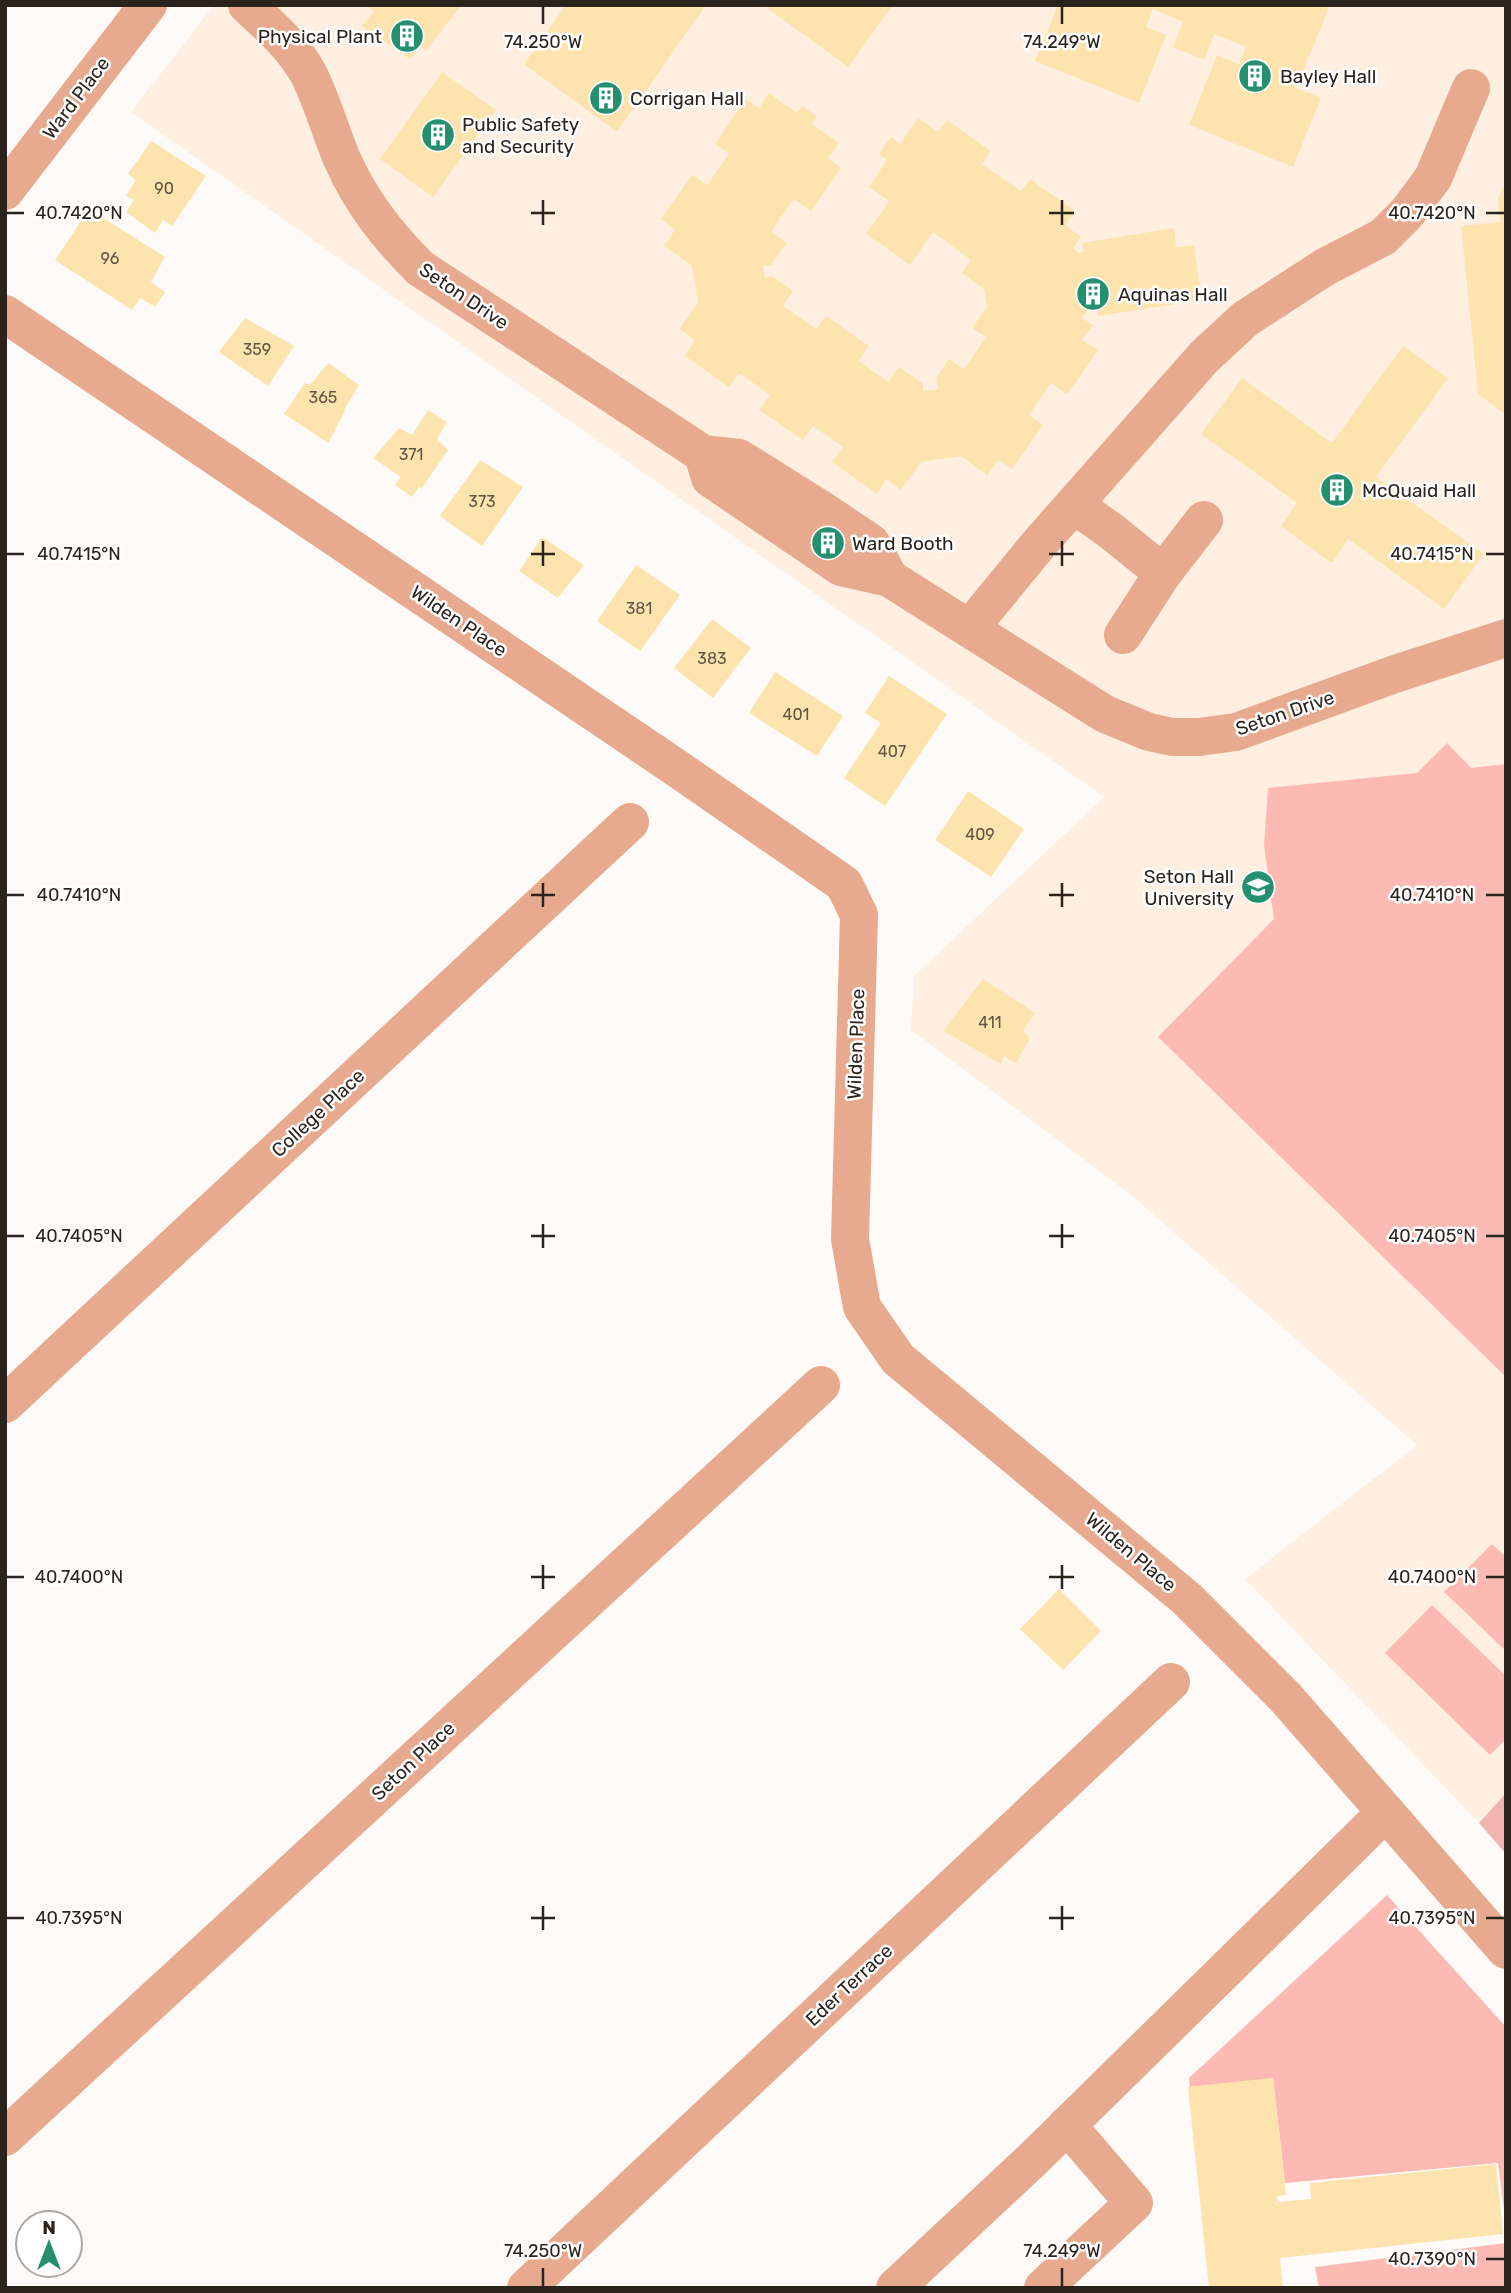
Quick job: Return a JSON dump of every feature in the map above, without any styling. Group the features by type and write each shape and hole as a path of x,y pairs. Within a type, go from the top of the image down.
{"street":[{"name":"Ward Place","path":"5,191 148,5"},
{"name":"Seton Drive","path":"247,5 281,36 308,74 342,159 361,197 392,241 420,268 703,454 710,478 841,567 890,578 1105,714 1149,732 1172,737 1199,737 1236,732 1395,674 1506,638"},
{"path":"970,628 1038,545 1204,357 1245,319 1325,267 1383,237 1407,213 1433,178 1471,88"},
{"name":"Wilden Place","path":"5,314 675,766 844,884 859,915 849,1239 862,1307 898,1359 1187,1599 1286,1698 1506,1950"},
{"path":"1074,505 1163,573"},
{"path":"1123,635 1163,573 1204,520"},
{"name":"College Place","path":"5,1404 630,822"},
{"name":"Seton Place","path":"5,2137 821,1385"},
{"name":"Eder Terrace","path":"526,2288 1171,1682"},
{"path":"895,2288 1068,2125 1386,1812"},
{"path":"1043,2288 1134,2203 1068,2125"}],"shaded area":[{"name":"Seton Hall University","path":"214,5 1506,5 1506,1793 1479,1823 1245,1579 1417,1445 1130,1194 911,1030 914,976 1104,797 131,112"},
{"path":"1447,743 1471,768 1506,764 1506,1377 1158,1037 1274,919 1264,845 1268,788 1417,773"},
{"path":"1492,1544 1506,1557 1506,1651 1444,1592"},
{"path":"1432,1605 1506,1676 1506,1739 1490,1755 1385,1653"},
{"path":"1506,1793 1506,1854 1479,1823"},
{"path":"1387,1895 1506,2027 1506,2225 1498,2163 1285,2183 1273,2079 1190,2087 1189,2078"},
{"path":"1506,2243 1506,2288 1319,2288 1315,2267"}],"building":[{"name":"Physical Plant","path":"366,5 462,5 426,50 420,46 410,59 362,26 374,11"},
{"name":"Corrigan Hall","path":"566,5 706,5 617,132 524,64"},
{"path":"763,5 893,5 848,67"},
{"name":"Bayley Hall","path":"1058,5 1330,5 1296,88 1321,98 1293,167 1189,125 1217,55 1239,64 1246,47 1214,34 1204,60 1173,47 1183,22 1153,9 1146,27 1166,35 1139,103 1035,61"},
{"name":"Public Safety and Security","path":"442,72 496,110 433,197 380,159"},
{"name":"Aquinas Hall","path":"769,93 797,113 802,106 817,116 812,124 839,143 828,158 841,168 811,211 794,199 771,232 787,243 771,265 763,266 765,278 772,276 793,291 783,306 816,329 826,316 869,346 859,361 888,382 899,367 923,384 923,391 938,389 936,378 949,359 964,369 986,337 972,328 987,307 984,289 962,273 971,260 933,232 910,265 866,234 889,201 869,187 887,160 879,154 891,137 900,144 918,118 938,132 947,120 991,151 982,164 1021,191 1030,179 1075,211 1065,225 1081,237 1073,248 1079,253 1084,252 1082,243 1174,228 1176,247 1194,245 1202,300 1098,316 1096,308 1088,309 1082,318 1093,325 1082,340 1098,350 1067,394 1051,383 1029,415 1043,425 1012,469 998,460 987,475 961,456 921,462 901,490 886,479 877,494 832,462 843,447 813,426 803,440 759,410 770,395 739,373 729,387 685,356 695,340 679,329 698,303 692,266 664,246 675,230 661,219 692,175 707,185 729,154 715,144 746,99 759,108"},
{"path":"151,141 206,176 172,226 163,220 155,233 126,212 134,200 126,196 136,180 128,174"},
{"path":"1506,181 1506,415 1478,394 1461,226 1500,222 1498,198"},
{"path":"89,209 165,257 151,282 165,292 155,307 140,298 132,310 55,260"},
{"path":"245,318 294,346 268,386 219,352"},
{"name":"McQuaid Hall","path":"1403,346 1448,378 1376,477 1484,554 1444,609 1348,539 1332,563 1281,526 1297,503 1201,434 1242,378 1332,443"},
{"path":"328,363 359,385 328,443 284,414 305,383 310,385"},
{"path":"428,410 447,422 437,439 448,450 422,488 419,487 412,497 395,485 401,477 373,458 399,428 412,435"},
{"path":"480,460 523,487 482,546 440,516"},
{"path":"542,537 584,565 558,598 519,571"},
{"path":"636,565 680,595 640,651 597,621"},
{"path":"712,619 751,648 713,698 674,668"},
{"path":"775,672 843,716 817,756 749,713"},
{"path":"889,676 947,714 885,806 844,778 881,723 865,713"},
{"path":"968,791 1024,829 991,877 935,840"},
{"path":"983,979 1035,1013 1023,1031 1030,1038 1016,1063 1004,1056 1001,1064 943,1031"},
{"path":"1059,1589 1101,1631 1063,1670 1020,1629"},
{"path":"1273,2078 1286,2195 1277,2196 1278,2202 1311,2199 1310,2183 1496,2164 1503,2234 1280,2258 1283,2288 1209,2288 1188,2087"}],"place":[{"name":"Physical Plant","path":"407,36"},
{"name":"Bayley Hall","path":"1255,76"},
{"name":"Corrigan Hall","path":"606,98"},
{"name":"Public Safety and Security","path":"438,135"},
{"name":"Aquinas Hall","path":"1093,294"},
{"name":"McQuaid Hall","path":"1337,490"},
{"name":"Ward Booth","path":"828,543"},
{"name":"Seton Hall University","path":"1258,887"}]}
